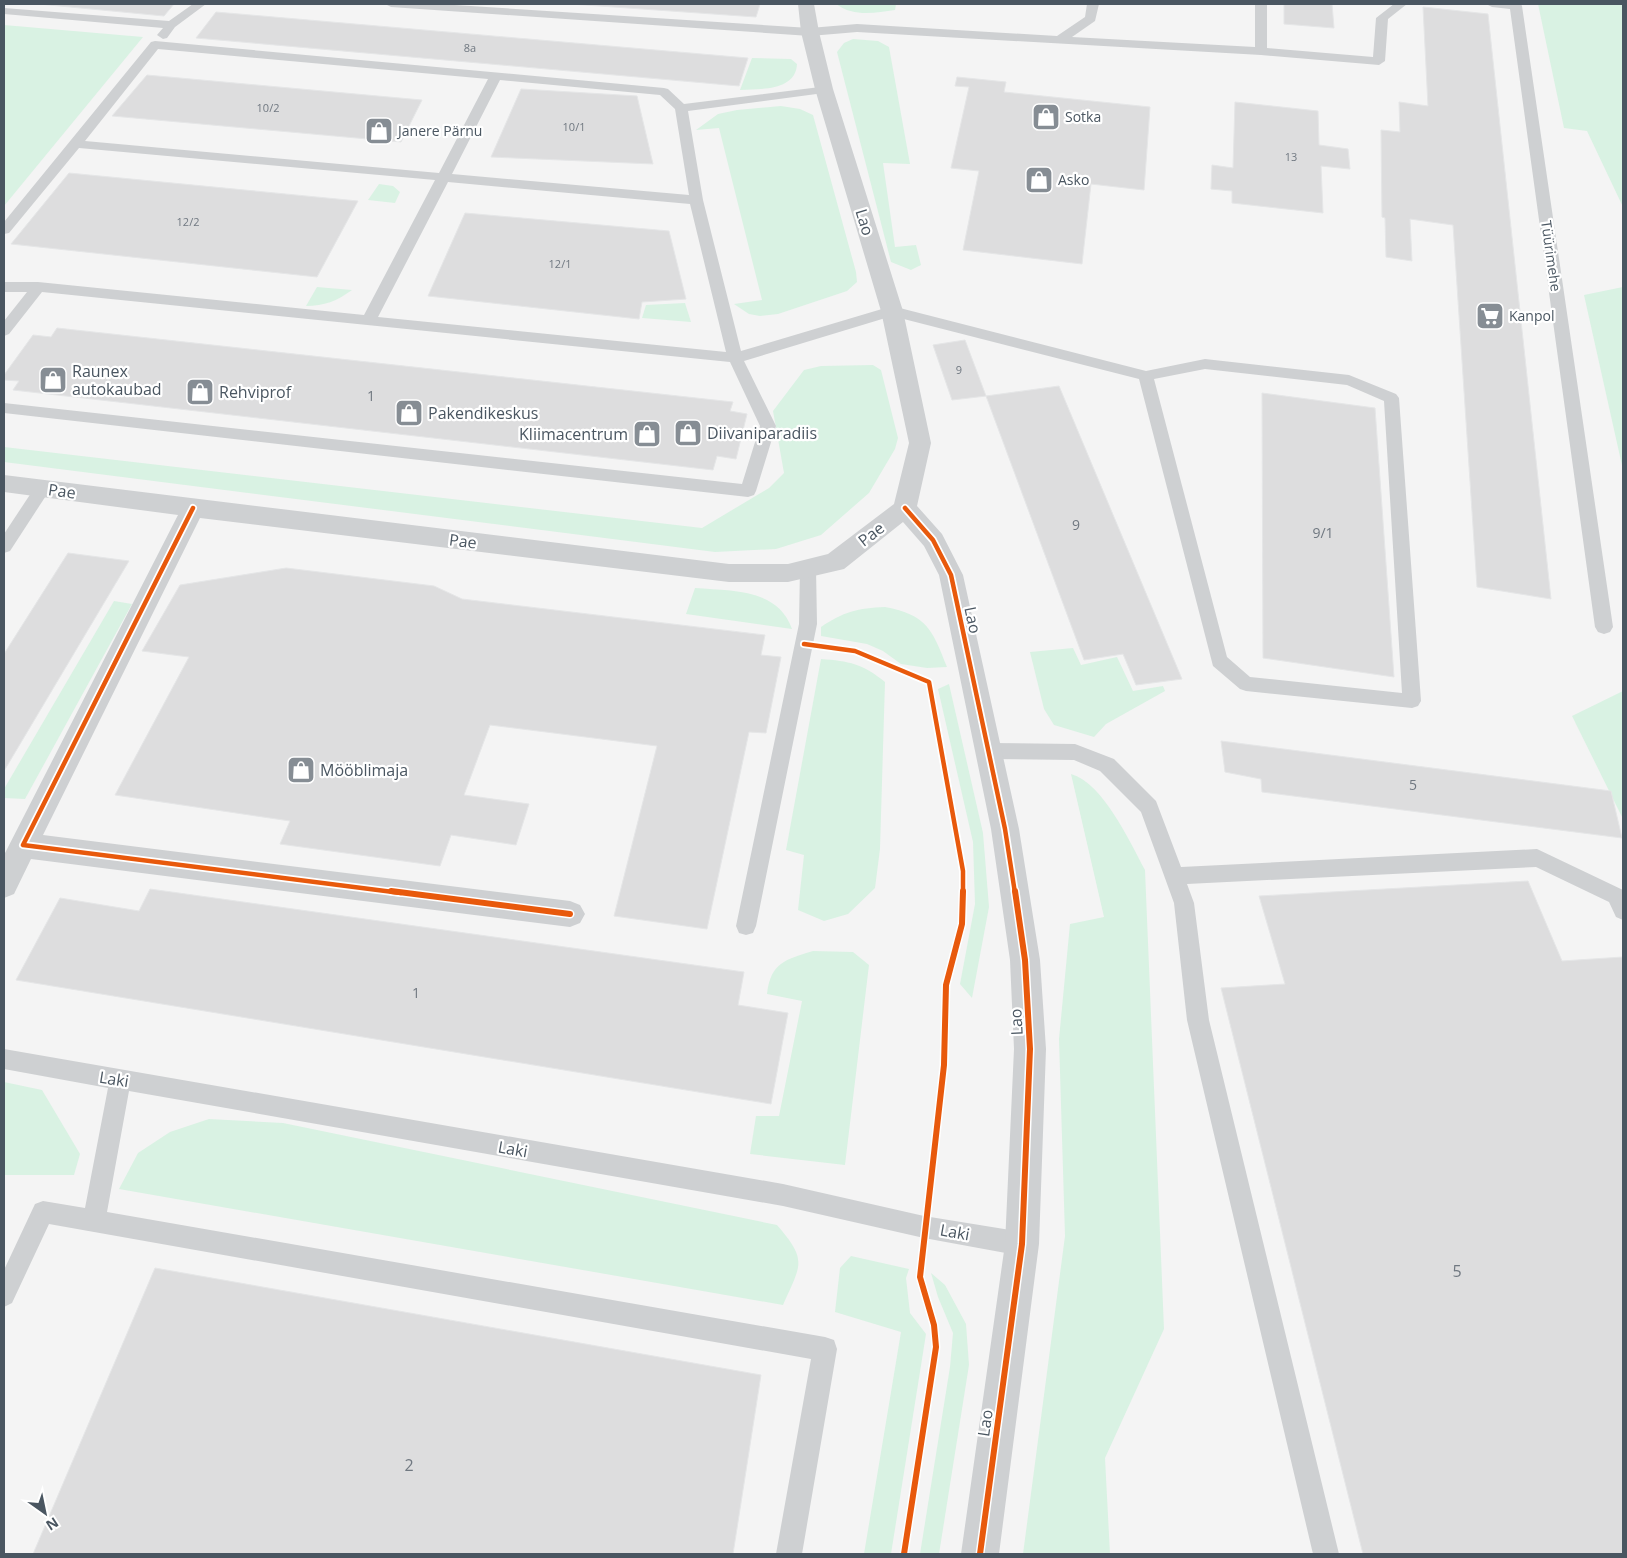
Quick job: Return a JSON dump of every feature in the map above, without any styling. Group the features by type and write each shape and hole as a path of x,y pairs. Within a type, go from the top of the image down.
{"street":[{"name":"Lao","path":"806,4 810,32 824,89 892,312 920,443 905,508 933,540 951,575 1005,829 1025,960 1030,1049 1022,1244 980,1554"},
{"name":"Pae","path":"4,483 193,508 729,573 788,573 835,562 905,508"},
{"path":"4,885 193,508"},
{"path":"23,845 570,914"}],"lane":[{"path":"4,230 76,144 171,25 200,4"},
{"path":"392,4 450,6 810,32 857,28 1261,51 1379,61 1382,18 1401,4"},
{"path":"1060,39 1090,19 1093,4"},
{"path":"1261,4 1261,51"},
{"path":"1492,4 1516,5"},
{"name":"Tüürimehe","path":"1516,5 1604,627"},
{"path":"4,11 171,25"},
{"path":"4,408 748,492 768,426 735,358 696,200 680,108 664,92 155,45"},
{"path":"370,320 496,76"},
{"path":"680,108 824,89"},
{"path":"76,144 696,200"},
{"path":"4,287 38,287 735,358 892,312 1146,376 1204,364 1349,380 1391,398 1412,701 1246,684 1218,661 1146,376"},
{"path":"4,331 38,287"},
{"path":"4,546 43,488"},
{"path":"746,926 808,624 808,568"},
{"path":"988,751 1075,752 1107,765 1150,807 1184,903 1198,1020 1326,1554"},
{"path":"1174,876 1537,858 1616,896 1623,911"},
{"name":"Laki","path":"4,1059 44,1068 120,1079 783,1196 924,1227 1022,1244"},
{"path":"94,1221 120,1079"},
{"path":"4,1295 43,1212 825,1349 789,1554"}],"green space":[{"path":"836,4 896,4 895,10 864,13 850,11"},
{"path":"1538,4 1623,4 1623,207 1587,131 1564,128"},
{"path":"4,25 143,37 4,206"},
{"path":"853,39 878,41 889,47 910,164 883,163 895,247 916,245 921,265 911,270 891,262 837,52 844,43"},
{"path":"752,58 791,59 797,64 795,73 784,84 776,87 740,90"},
{"path":"781,106 800,109 813,115 856,272 857,282 847,291 778,314 760,316 749,314 734,304 762,300 719,128 696,130 718,114 737,110"},
{"path":"379,184 393,186 400,192 395,203 368,200"},
{"path":"317,287 352,290 330,302 306,306"},
{"path":"1623,287 1623,470 1584,295"},
{"path":"685,303 691,322 642,318 646,305"},
{"path":"873,365 881,370 898,438 895,449 869,493 821,535 776,549 715,552 4,462 4,447 702,528 769,488 784,473 773,411 804,370 821,366"},
{"path":"695,588 738,591 765,599 776,606 785,616 792,629 686,614"},
{"path":"114,601 132,604 25,799 4,798 4,789"},
{"path":"885,607 899,610 919,619 932,633 947,667 927,668 901,664 883,651 867,644 821,636 821,627 844,614 867,608"},
{"path":"1073,648 1081,665 1117,657 1133,691 1163,686 1165,691 1106,724 1094,737 1054,725 1044,709 1030,652"},
{"path":"821,659 855,664 870,671 885,682 880,849 875,888 848,914 824,921 798,910 804,855 786,850"},
{"path":"949,684 983,833 989,907 972,998 960,984 975,904 973,842 938,689"},
{"path":"1623,691 1623,819 1572,716"},
{"path":"1071,774 1083,780 1105,801 1145,870 1164,1329 1105,1458 1110,1554 1023,1554 1065,1236 1059,1039 1070,924 1104,917"},
{"path":"813,951 853,952 869,965 845,1165 750,1154 756,1116 779,1116 802,1001 767,994 769,983 772,975 781,964"},
{"path":"4,1082 42,1090 80,1154 74,1175 4,1175"},
{"path":"209,1119 283,1123 777,1225 794,1247 798,1263 797,1271 783,1305 119,1189 138,1153 170,1132"},
{"path":"851,1256 909,1269 906,1278 910,1313 926,1334 891,1554 864,1554 901,1332 835,1312 840,1268"},
{"path":"931,1273 945,1285 966,1324 969,1365 939,1554 920,1554 950,1367 953,1333 938,1297"}],"building":[{"path":"39,4 174,4 164,16"},
{"path":"571,4 760,4 756,17"},
{"path":"1284,4 1332,4 1334,28 1284,24"},
{"name":"Kanpol","path":"1423,7 1488,14 1551,599 1477,587 1453,225 1410,219 1412,261 1386,257 1385,218 1382,217 1381,130 1400,132 1399,102 1428,106"},
{"path":"216,12 748,58 739,86 196,38"},
{"path":"147,75 422,100 401,142 112,116"},
{"path":"957,77 1006,82 1004,92 1150,107 1144,190 1091,184 1082,264 963,250 979,171 951,168 969,87 955,86"},
{"path":"521,89 637,96 653,164 491,157"},
{"path":"1235,102 1318,111 1319,145 1348,149 1350,169 1321,166 1323,213 1232,203 1232,191 1211,189 1212,165 1233,168"},
{"path":"69,173 358,201 317,277 11,244"},
{"path":"465,213 669,231 686,299 642,302 639,319 428,296"},
{"path":"57,328 733,402 730,411 747,414 736,459 717,456 713,470 13,390 19,381 4,380 4,375 33,335 51,337"},
{"path":"965,340 986,396 952,400 933,345"},
{"path":"1059,386 1182,679 1136,685 1123,654 1084,660 986,396"},
{"path":"1262,393 1375,408 1394,677 1263,658"},
{"path":"68,553 129,561 4,771 4,654"},
{"name":"Mööblimaja","path":"286,568 434,586 462,599 765,635 761,655 781,657 766,733 749,732 707,929 614,916 657,746 490,725 464,795 529,804 516,845 451,835 440,866 280,844 290,821 115,795 189,657 142,651 180,585"},
{"path":"1221,741 1611,791 1622,838 1262,792 1261,779 1225,772"},
{"path":"1528,881 1562,961 1623,957 1623,1554 1363,1554 1221,988 1285,984 1259,896"},
{"path":"150,889 744,972 738,1005 788,1013 771,1104 16,980 60,898 139,911"},
{"path":"155,1268 761,1375 733,1554 33,1554"}],"cycle path":[{"path":"193,508 23,845 570,914"},
{"path":"905,508 933,540 951,575 1005,829 1025,960 1030,1049 1022,1244 980,1554"},
{"path":"804,644 855,651 929,682 963,871 962,924 946,985 944,1065 920,1277 934,1325 936,1347 904,1554"}],"place":[{"name":"Sotka","path":"1046,117"},
{"name":"Janere Pärnu","path":"379,131"},
{"name":"Asko","path":"1039,180"},
{"name":"Kanpol","path":"1490,316"},
{"name":"Raunex autokaubad","path":"53,380"},
{"name":"Rehviprof","path":"200,392"},
{"name":"Pakendikeskus","path":"409,413"},
{"name":"Diivaniparadiis","path":"688,433"},
{"name":"Kliimacentrum","path":"647,434"},
{"name":"Mööblimaja","path":"301,770"}]}
